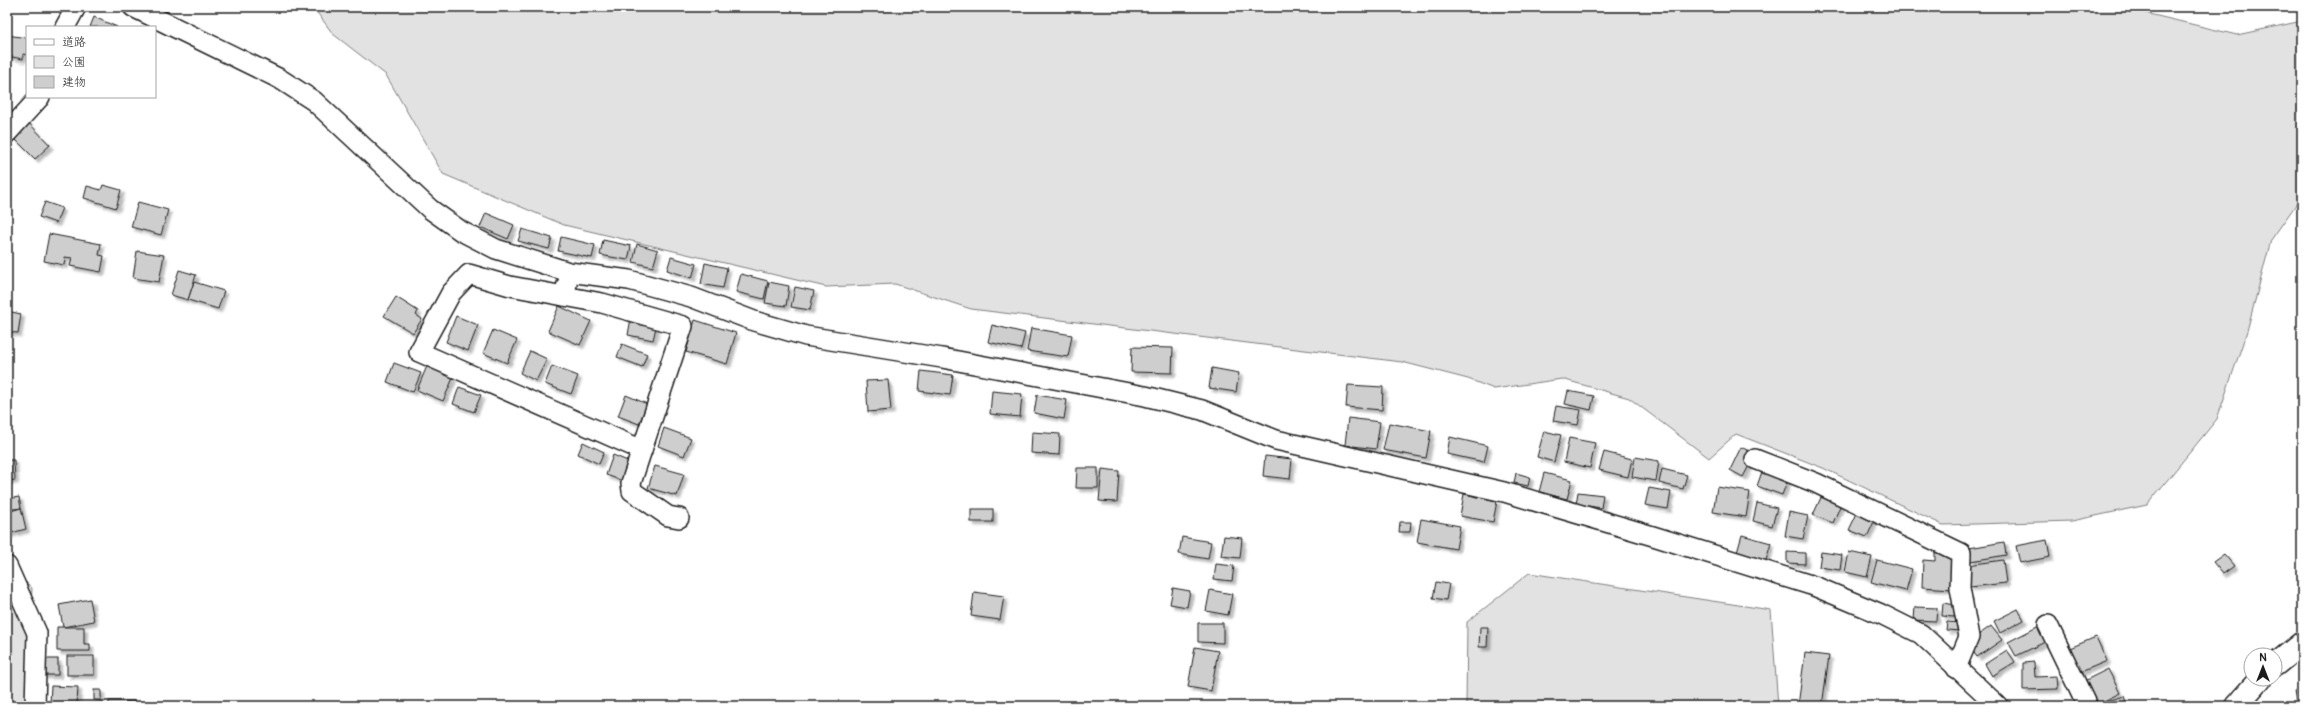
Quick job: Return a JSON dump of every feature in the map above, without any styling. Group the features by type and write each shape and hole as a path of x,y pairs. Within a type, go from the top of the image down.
{"main road":[{"path":"2283,658 2302,643"},
{"path":"2236,706 2253,687"}],"street":[{"path":"66,26 76,7"},
{"path":"133,7 280,79 314,101 430,209 461,231 496,249 569,272 629,280 690,297 754,321 806,336 942,358 1145,396 1202,410 1276,440 1504,492 1814,586 1881,614 1921,634 1998,706"},
{"path":"7,133 39,98"},
{"path":"564,296 569,272"},
{"path":"642,450 419,352 451,293 469,274 510,286 602,303 683,326 642,450 631,483 632,491 668,516 679,518"},
{"path":"1755,459 1816,483 1961,553 1960,588 1970,637 1956,668"},
{"path":"7,566 37,633 35,706"},
{"path":"2048,625 2087,706"}],"green space":[{"path":"313,7 2132,7 2149,14 2237,35 2302,21 2302,196 2271,240 2247,331 2217,419 2147,505 2072,521 1943,525 1823,468 1736,434 1709,458 1629,398 1562,379 1494,389 1468,379 1402,362 971,309 895,284 826,287 564,225 443,174 386,75 333,34"},
{"path":"7,563 32,588 28,670 34,706 7,706"},
{"path":"1529,573 1771,610 1778,706 1466,706 1467,622"}],"building":[{"path":"94,17 115,26 90,26"},
{"path":"7,35 26,38 26,55 23,54 23,59 7,56"},
{"path":"27,121 50,145 35,159 12,136"},
{"path":"103,185 121,190 116,208 84,198 87,186 101,190"},
{"path":"45,202 62,208 56,223 39,217"},
{"path":"138,202 168,210 161,235 131,227"},
{"path":"486,213 514,225 508,239 480,227"},
{"path":"522,229 552,238 549,249 518,241"},
{"path":"49,234 101,244 99,255 104,256 101,272 70,266 72,258 65,257 64,265 44,261"},
{"path":"561,237 595,245 592,258 558,251"},
{"path":"603,240 631,246 628,260 600,255"},
{"path":"637,244 658,250 653,267 633,262"},
{"path":"137,251 164,255 159,282 133,278"},
{"path":"671,257 696,264 692,278 667,270"},
{"path":"705,263 727,268 723,288 701,284"},
{"path":"179,270 196,275 188,300 171,295"},
{"path":"741,274 768,281 764,299 736,292"},
{"path":"194,282 224,291 218,309 188,300"},
{"path":"769,282 789,286 786,306 765,303"},
{"path":"795,287 814,291 810,310 791,307"},
{"path":"396,297 418,311 416,315 422,319 413,333 384,316"},
{"path":"559,306 591,321 580,345 548,331"},
{"path":"7,311 21,314 18,333 7,332"},
{"path":"456,316 478,325 468,351 446,342"},
{"path":"631,318 657,323 653,340 628,335"},
{"path":"695,320 736,333 727,364 686,352"},
{"path":"992,325 1025,333 1021,349 988,342"},
{"path":"1031,328 1072,335 1068,357 1027,351"},
{"path":"493,330 517,340 507,363 483,353"},
{"path":"622,344 647,354 642,367 617,357"},
{"path":"1132,347 1173,348 1172,373 1131,372"},
{"path":"530,351 547,359 536,381 520,373"},
{"path":"394,363 421,373 413,392 387,382"},
{"path":"427,366 453,378 443,401 417,390"},
{"path":"552,366 578,376 571,394 545,384"},
{"path":"1212,368 1239,373 1236,392 1209,388"},
{"path":"921,371 953,375 950,395 919,391"},
{"path":"888,380 891,410 868,412 866,381"},
{"path":"1348,385 1383,387 1382,410 1346,407"},
{"path":"459,387 481,395 474,412 453,404"},
{"path":"992,391 1022,394 1020,417 990,414"},
{"path":"1568,391 1594,396 1591,410 1565,404"},
{"path":"626,395 647,404 639,424 618,416"},
{"path":"1037,395 1067,400 1064,419 1034,413"},
{"path":"1556,406 1581,410 1578,425 1553,421"},
{"path":"1348,418 1380,422 1376,449 1345,445"},
{"path":"1389,423 1431,431 1426,458 1383,450"},
{"path":"664,428 691,438 684,456 658,446"},
{"path":"1544,431 1561,435 1554,462 1537,457"},
{"path":"1032,432 1060,434 1059,455 1031,453"},
{"path":"1450,437 1488,446 1484,462 1447,454"},
{"path":"1569,438 1595,443 1590,468 1564,462"},
{"path":"583,442 604,452 599,464 578,454"},
{"path":"1741,447 1755,454 1743,477 1730,470"},
{"path":"1604,452 1632,459 1628,477 1599,470"},
{"path":"613,455 630,462 623,481 606,475"},
{"path":"1265,456 1292,459 1290,479 1263,476"},
{"path":"1635,457 1659,461 1656,481 1632,477"},
{"path":"7,460 14,460 15,480 7,481"},
{"path":"655,466 684,474 677,496 648,488"},
{"path":"1764,466 1789,476 1782,495 1757,486"},
{"path":"1077,468 1098,468 1098,488 1076,488"},
{"path":"1102,469 1119,471 1117,502 1099,501"},
{"path":"1662,469 1687,475 1683,489 1659,483"},
{"path":"1516,473 1530,477 1528,486 1514,483"},
{"path":"1544,473 1572,480 1567,499 1539,492"},
{"path":"1717,487 1750,492 1746,517 1713,512"},
{"path":"1649,488 1671,492 1668,509 1645,505"},
{"path":"1824,491 1843,499 1833,523 1813,515"},
{"path":"1578,492 1603,495 1601,508 1576,504"},
{"path":"1464,494 1497,501 1493,522 1460,516"},
{"path":"19,497 21,508 7,510 7,499"},
{"path":"1757,503 1777,508 1772,526 1753,521"},
{"path":"21,508 26,529 7,534 7,512"},
{"path":"971,509 993,509 993,522 971,522"},
{"path":"1859,509 1876,517 1867,537 1849,530"},
{"path":"1789,512 1808,516 1803,539 1785,536"},
{"path":"1421,519 1460,526 1456,549 1417,542"},
{"path":"1400,522 1411,522 1410,532 1399,532"},
{"path":"1742,535 1771,543 1765,564 1736,556"},
{"path":"1224,536 1242,538 1240,558 1221,556"},
{"path":"1182,537 1211,542 1208,559 1179,554"},
{"path":"2047,540 2050,557 2020,563 2016,546"},
{"path":"2004,542 2006,555 1971,561 1969,548"},
{"path":"1787,552 1805,553 1805,564 1787,563"},
{"path":"1821,552 1842,555 1840,570 1819,567"},
{"path":"1849,552 1872,557 1867,577 1845,572"},
{"path":"1935,552 1955,553 1953,589 1922,587 1923,560 1935,561"},
{"path":"2224,554 2234,566 2223,574 2213,562"},
{"path":"1877,560 1912,569 1906,591 1871,582"},
{"path":"2003,560 2006,583 1970,587 1968,565"},
{"path":"1216,564 1234,566 1232,581 1214,579"},
{"path":"1436,582 1449,584 1446,600 1433,598"},
{"path":"1173,588 1190,591 1187,607 1170,604"},
{"path":"1210,590 1232,594 1228,615 1206,611"},
{"path":"974,592 1004,596 1000,620 971,616"},
{"path":"90,599 94,621 63,627 59,605"},
{"path":"1943,603 1956,605 1954,617 1942,616"},
{"path":"1915,607 1937,608 1936,621 1914,620"},
{"path":"2018,609 2024,620 2000,633 1994,621"},
{"path":"1947,622 1962,623 1961,631 1946,630"},
{"path":"1198,623 1223,623 1223,643 1198,642"},
{"path":"2041,625 2049,640 2016,656 2008,642"},
{"path":"1991,626 2002,640 1977,657 1967,643"},
{"path":"57,627 84,627 84,644 90,644 90,651 57,651"},
{"path":"1480,627 1488,627 1487,647 1479,647"},
{"path":"2096,637 2107,661 2076,674 2065,650"},
{"path":"1195,647 1218,651 1211,691 1188,687"},
{"path":"2007,650 2015,662 1992,676 1985,664"},
{"path":"1805,653 1829,656 1822,706 1798,706"},
{"path":"67,656 94,656 94,675 67,675"},
{"path":"42,659 58,659 58,675 42,675"},
{"path":"2034,662 2035,677 2057,676 2058,689 2023,690 2023,663"},
{"path":"2108,669 2120,693 2096,705 2084,681"},
{"path":"51,686 78,687 77,703 50,703"},
{"path":"94,690 101,690 101,700 94,700"},
{"path":"2302,690 2302,706 2298,706 2295,691"},
{"path":"2125,696 2128,706 2105,706 2103,702"},
{"path":"109,701 134,701 134,706 109,706"}]}
